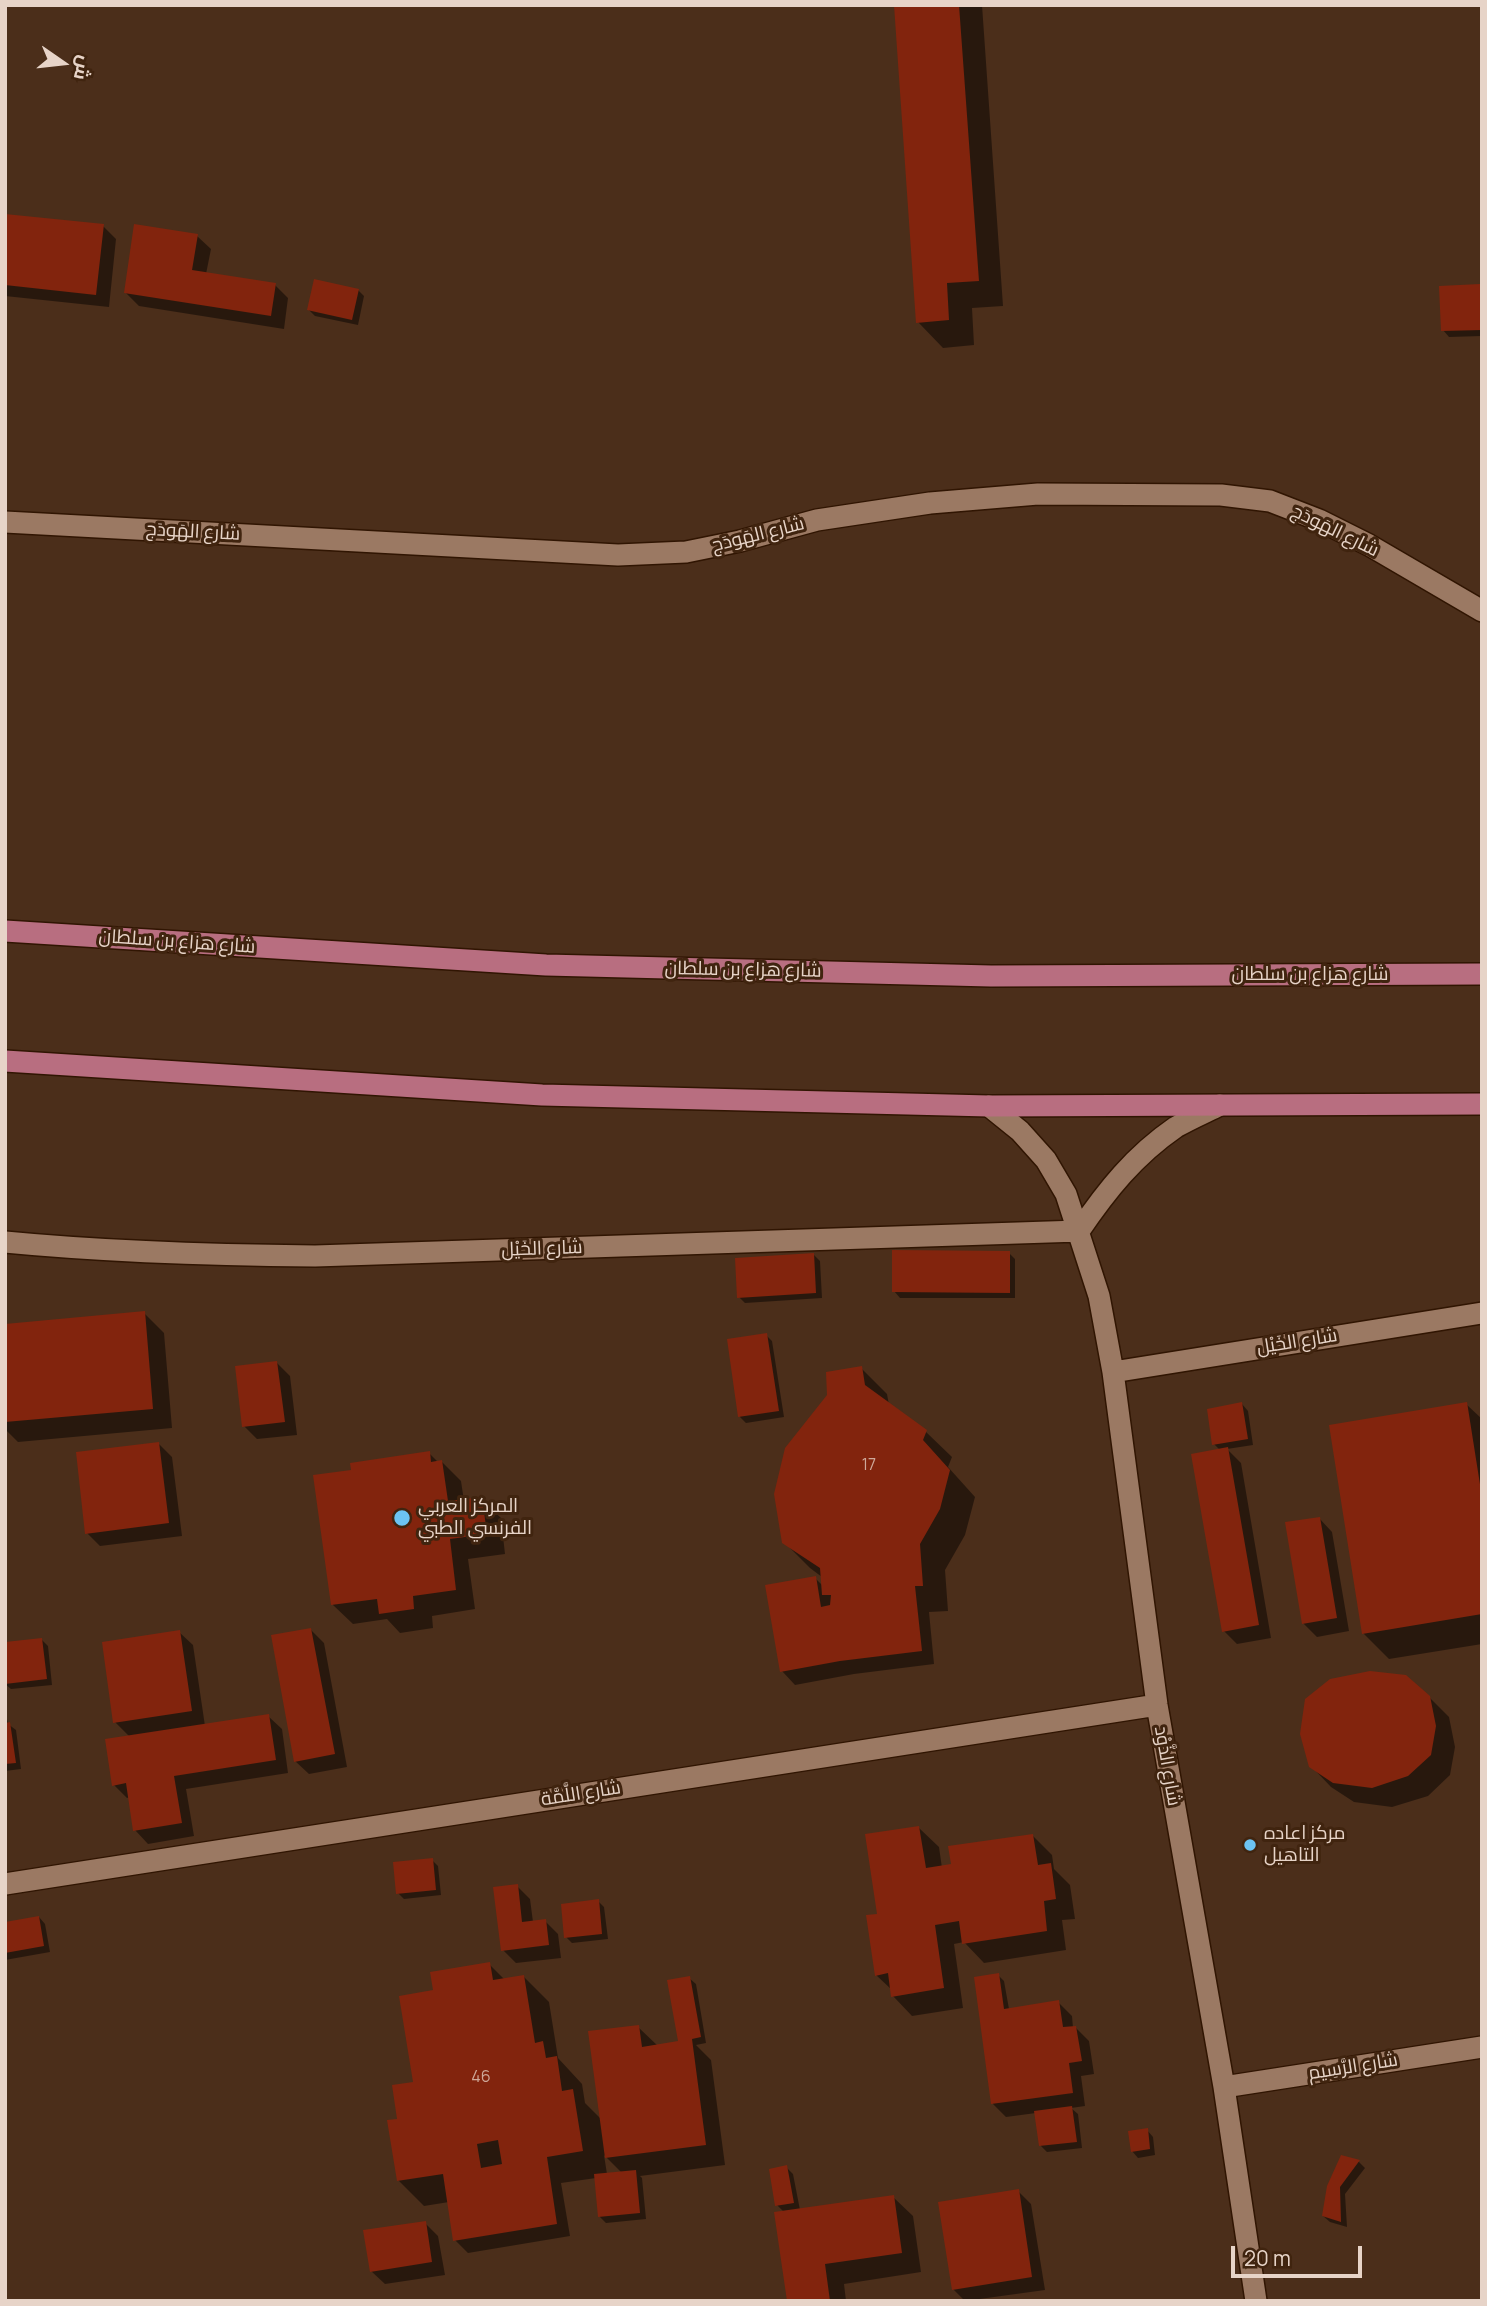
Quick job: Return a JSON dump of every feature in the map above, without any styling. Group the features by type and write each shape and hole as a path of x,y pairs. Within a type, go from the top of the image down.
{"main road":[{"name":"شارع هزاع بن سلطان","path":"5,931 546,965 991,976 1482,974"},
{"path":"5,1061 542,1095 989,1106 1482,1104"}],"street":[{"name":"شارع الهَودَج","path":"5,522 618,555 686,552 740,541 817,520 930,503 1038,494 1221,495 1270,501 1320,520 1369,545 1482,611"},
{"path":"1079,1231 1107,1191 1139,1155 1178,1126 1220,1105"},
{"name":"شارع الذَّوْد","path":"989,1106 1020,1130 1046,1160 1066,1194 1099,1296 1113,1372 1157,1705 1224,2087 1256,2301"},
{"name":"شارع الخَيْل","path":"5,1242 82,1250 315,1256 1079,1231"},
{"name":"شارع الخَيْل","path":"1113,1372 1482,1313"},
{"name":"شارع اللَّمَّة","path":"5,1884 1157,1705"},
{"name":"شارع الرَّسِيم","path":"1224,2087 1482,2046"}],"building":[{"path":"894,5 959,5 979,281 947,283 949,320 916,323"},
{"path":"5,214 104,224 96,295 5,285"},
{"path":"134,224 198,234 192,270 276,283 271,316 124,293"},
{"path":"314,279 359,289 352,320 307,310"},
{"path":"1480,284 1482,330 1441,331 1439,286"},
{"path":"892,1250 1010,1251 1010,1293 892,1292"},
{"path":"814,1253 816,1293 737,1298 735,1258"},
{"path":"145,1311 153,1409 5,1422 5,1324"},
{"path":"767,1333 779,1411 738,1417 727,1339"},
{"path":"277,1361 285,1422 242,1427 235,1366"},
{"path":"862,1366 865,1385 927,1430 923,1440 950,1470 940,1509 920,1544 923,1586 915,1586 922,1651 840,1661 780,1672 765,1585 816,1576 821,1607 830,1605 831,1595 822,1595 820,1568 782,1543 774,1494 785,1448 827,1395 826,1372"},
{"path":"1242,1402 1248,1439 1212,1445 1207,1409"},
{"path":"1467,1402 1482,1497 1482,1614 1362,1634 1329,1425"},
{"path":"159,1442 169,1523 85,1534 76,1452"},
{"path":"1228,1447 1259,1625 1222,1632 1191,1454"},
{"name":"المركز العربي الفرنسي الطبي","path":"430,1451 431,1462 442,1460 448,1501 482,1497 487,1534 450,1539 456,1590 413,1596 414,1609 379,1614 377,1599 331,1605 313,1475 351,1470 350,1463"},
{"path":"1320,1517 1337,1618 1302,1624 1285,1522"},
{"path":"311,1628 335,1754 294,1762 271,1635"},
{"path":"180,1630 192,1711 113,1723 102,1642"},
{"path":"42,1638 47,1679 5,1684 5,1642"},
{"path":"1370,1671 1406,1675 1430,1696 1436,1726 1431,1755 1408,1776 1372,1788 1333,1783 1309,1767 1300,1734 1305,1699 1330,1679"},
{"path":"269,1714 276,1760 174,1776 182,1823 133,1831 126,1783 112,1786 105,1739"},
{"path":"10,1722 16,1763 5,1764 5,1723"},
{"path":"919,1826 926,1868 951,1864 948,1846 1033,1834 1038,1865 1051,1863 1056,1899 1044,1901 1047,1931 962,1944 959,1921 935,1925 944,1988 891,1997 888,1973 875,1976 866,1915 877,1914 865,1834"},
{"path":"433,1858 436,1890 396,1894 393,1862"},
{"path":"518,1884 522,1922 546,1919 549,1945 501,1951 493,1887"},
{"path":"599,1899 602,1934 564,1938 561,1904"},
{"path":"39,1916 44,1946 5,1953 5,1922"},
{"path":"490,1962 493,1980 524,1975 535,2043 543,2041 546,2058 557,2056 562,2091 573,2089 583,2151 547,2157 557,2224 453,2241 443,2174 397,2181 387,2120 397,2119 392,2085 413,2082 399,1996 433,1990 430,1972","holes":["498,2140 502,2164 481,2168 477,2144"]},
{"path":"999,1973 1004,2009 1059,2000 1063,2027 1076,2026 1082,2061 1069,2063 1073,2093 991,2104 974,1977"},
{"path":"690,1976 701,2037 692,2039 706,2145 605,2158 588,2031 639,2025 642,2047 678,2041 667,1980"},
{"path":"1072,2106 1077,2142 1039,2146 1034,2111"},
{"path":"1148,2128 1150,2149 1131,2152 1128,2131"},
{"path":"1341,2155 1360,2160 1340,2187 1341,2222 1322,2216 1327,2186"},
{"path":"787,2165 794,2203 775,2206 769,2169"},
{"path":"636,2170 640,2213 598,2217 594,2174"},
{"path":"1019,2189 1032,2277 952,2290 938,2202"},
{"path":"894,2195 902,2253 825,2264 830,2301 787,2301 774,2212"},
{"path":"426,2221 432,2262 370,2272 363,2230"}],"place":[{"name":"المركز العربي الفرنسي الطبي","path":"402,1518"},
{"name":"مركز اعاده التاهيل","path":"1250,1845"}]}
